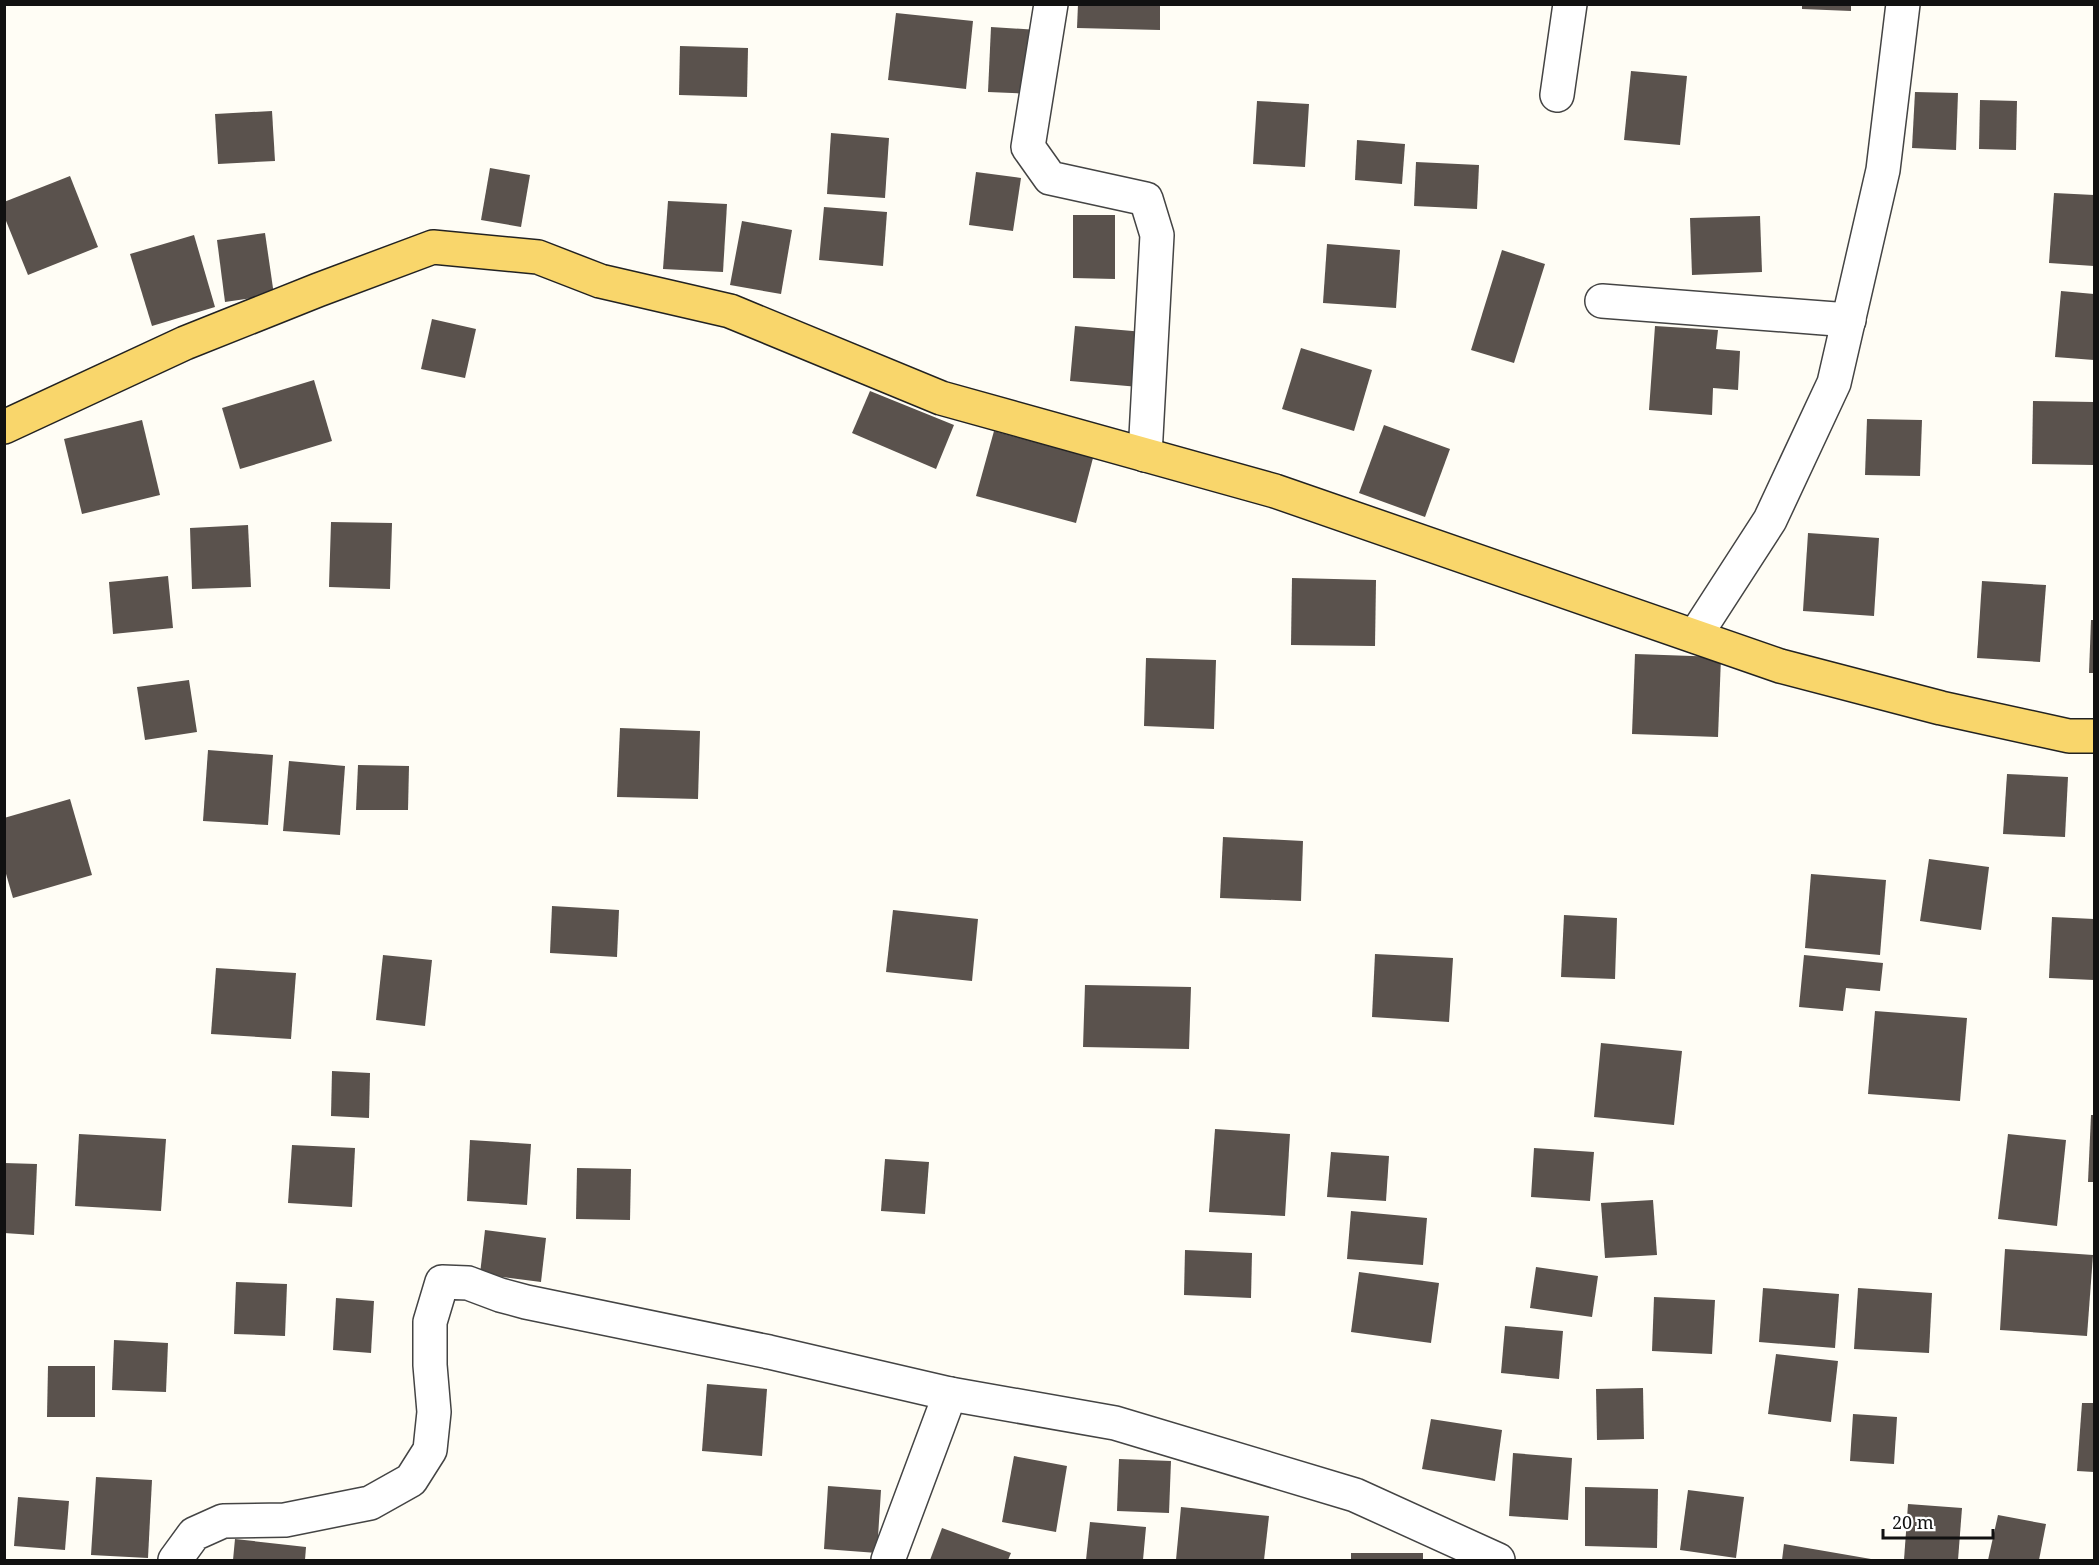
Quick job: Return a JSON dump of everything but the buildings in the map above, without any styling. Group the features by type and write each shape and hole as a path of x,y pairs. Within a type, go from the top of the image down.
{"main road":[{"path":"4,427 185,343 434,247 538,257 600,281 730,311 941,398 1275,491 1780,666 1941,708 2068,736 2094,736"}],"street":[{"path":"1051,4 1028,147 1050,178 1146,199 1157,235 1145,455"},
{"path":"1557,95 1570,4"},
{"path":"1695,636 1770,520 1834,383 1883,170 1903,4"},
{"path":"1602,301 1848,320"},
{"path":"175,1560 194,1534 223,1521 285,1520 370,1503 411,1480 430,1450 434,1412 430,1365 430,1323 442,1282 468,1282 500,1295 526,1302 769,1352 950,1394 1115,1423 1355,1495 1498,1560"},
{"path":"888,1560 900,1522 950,1394"}]}
